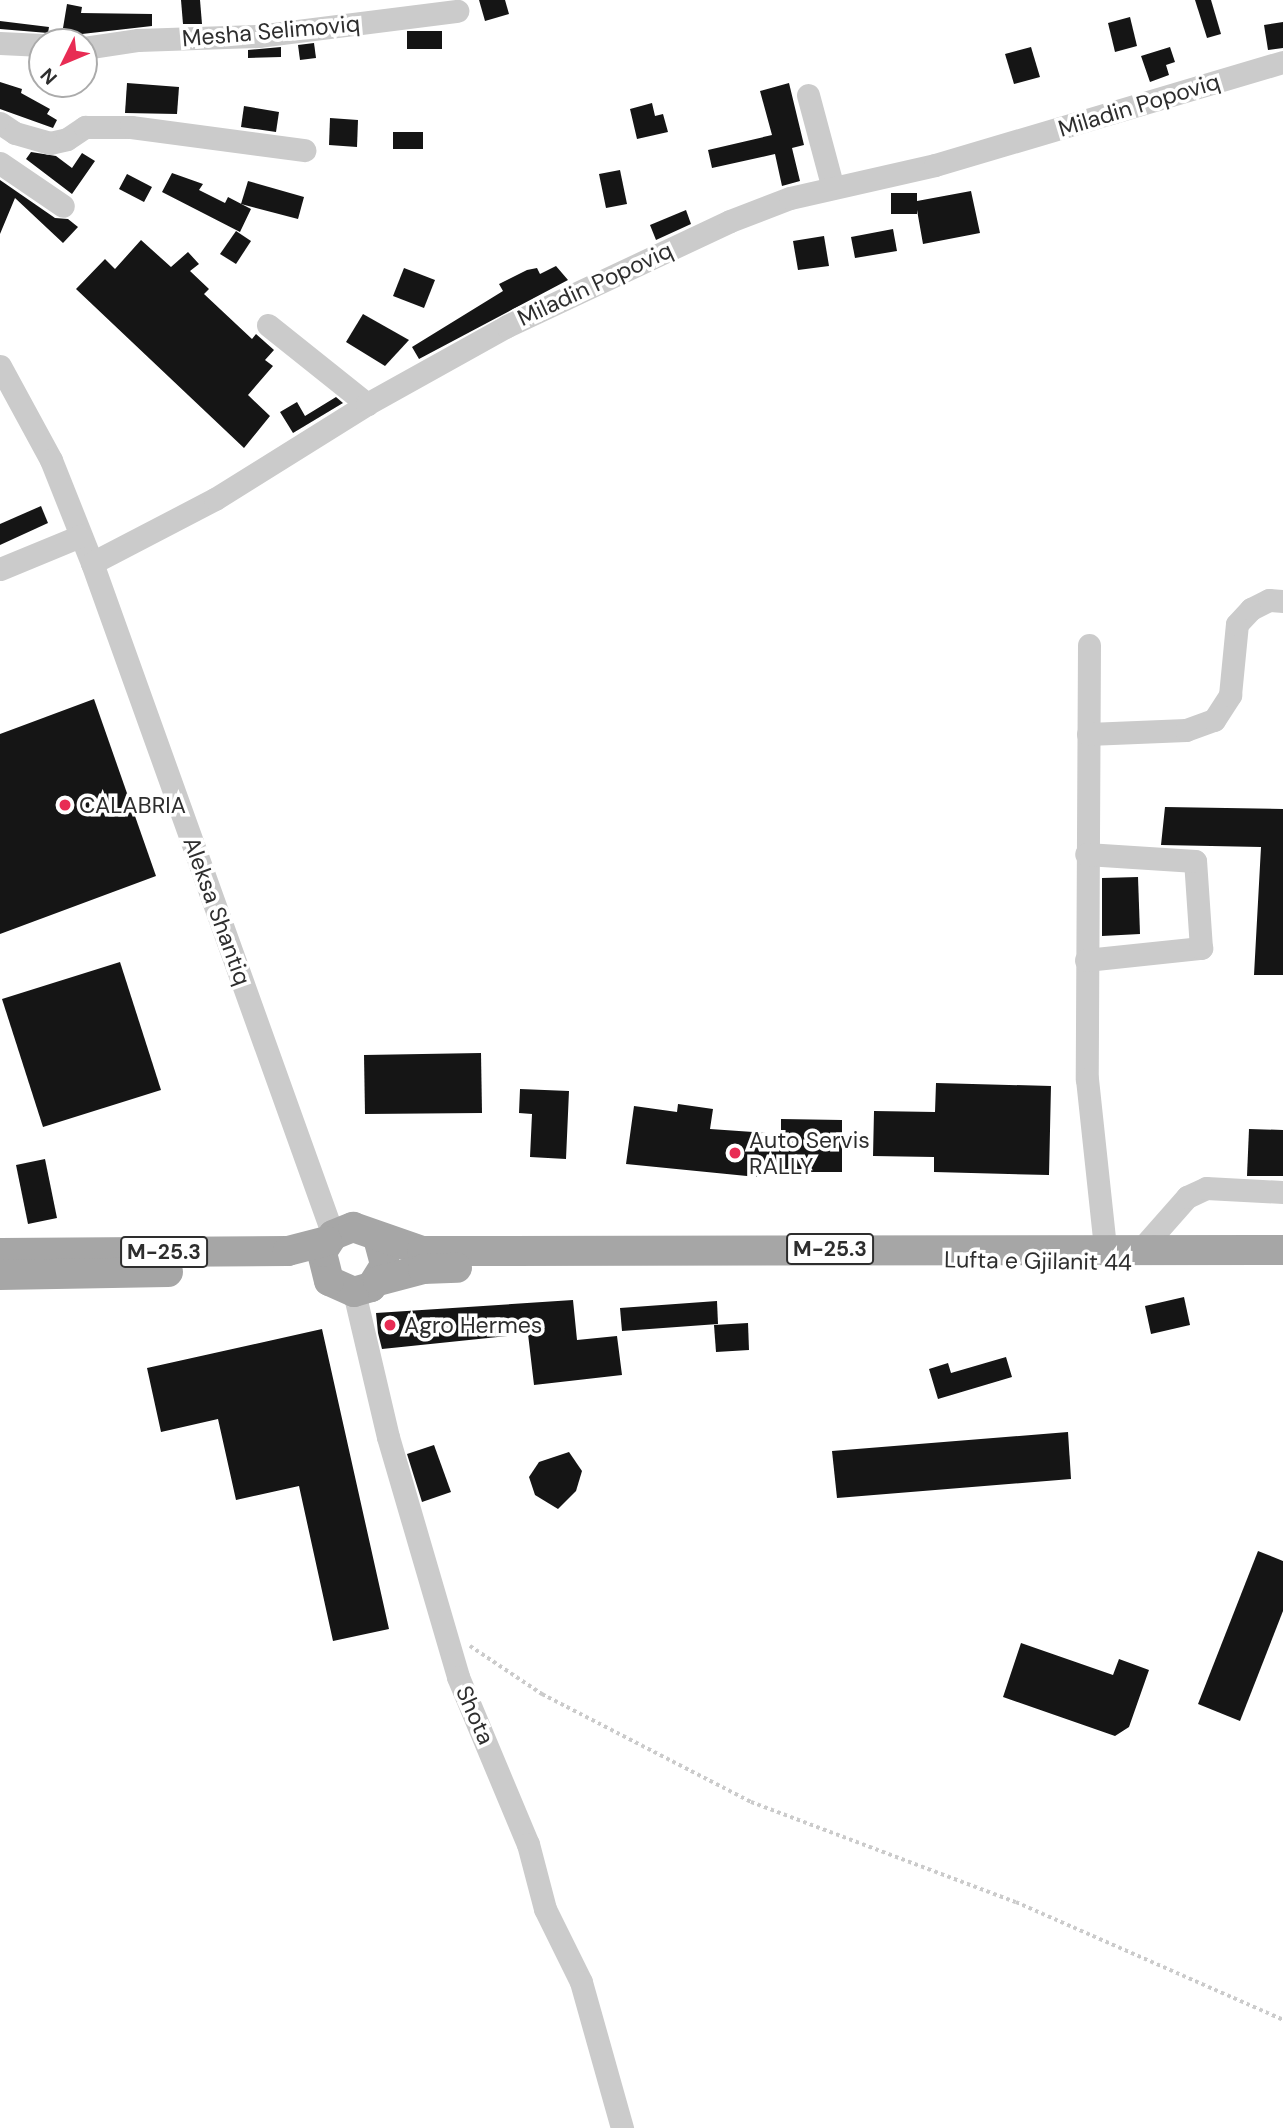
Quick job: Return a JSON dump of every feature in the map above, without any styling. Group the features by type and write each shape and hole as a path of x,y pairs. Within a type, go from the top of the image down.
{"main road":[{"name":"M-25.3","path":"0,1253 288,1251 332,1228 362,1228 378,1238 422,1251 1105,1248 1283,1250"},
{"path":"327,1278 321,1262 332,1228"},
{"path":"366,1287 385,1265 378,1238"},
{"name":"Lufta e Gjilanit 44","path":"366,1287 423,1269 794,1259 1283,1264"},
{"name":"M-25.3","path":"0,1275 285,1270 327,1278 336,1287 366,1287"}],"street":[{"name":"Mesha Selimoviq","path":"98,46 138,40 258,36 457,11"},
{"path":"0,43 28,44"},
{"name":"Miladin Popoviq","path":"92,563 293,454 367,404 507,326 665,250 790,198 935,165 1283,62"},
{"path":"808,95 833,188"},
{"path":"0,123 15,133 51,143 66,139 85,127 131,127 304,150"},
{"path":"0,163 63,206"},
{"path":"268,325 367,404"},
{"name":"Aleksa Shantiq","path":"0,366 51,460 92,563 332,1228"},
{"path":"0,569 80,536"},
{"path":"1088,734 1186,730 1214,720 1230,695 1237,624 1251,609 1269,600 1283,601"},
{"path":"1089,645 1087,1079 1105,1248"},
{"path":"1086,960 1201,948 1195,861 1087,854"},
{"path":"1142,1248 1187,1198 1206,1188 1283,1192"},
{"name":"Shota","path":"366,1287 388,1437 458,1677 528,1844 545,1909 581,1982 622,2128"}],"path":[{"path":"446,1629 542,1694 751,1802 1016,1902 1283,2020"}],"building":[{"path":"181,0 200,0 202,24 183,24"},
{"path":"479,0 505,0 509,14 485,21"},
{"path":"1195,0 1211,0 1221,34 1207,38"},
{"path":"67,4 82,7 81,13 152,14 152,26 98,32 98,28 63,28"},
{"path":"1130,17 1137,46 1115,52 1108,23"},
{"path":"0,21 49,27 28,28 28,31 0,29"},
{"path":"1283,22 1283,48 1268,50 1264,25"},
{"path":"407,31 442,31 442,49 407,49"},
{"path":"314,43 316,58 300,60 298,45"},
{"path":"281,47 281,57 248,58 248,50"},
{"path":"1031,47 1040,77 1014,84 1005,54"},
{"path":"1170,47 1175,62 1166,65 1169,75 1150,82 1141,56"},
{"path":"0,82 22,89 21,93 50,109 47,114 57,120 53,128 0,109"},
{"path":"127,83 179,87 177,114 125,113"},
{"path":"789,83 804,145 792,148 800,181 782,186 775,154 712,168 708,150 772,135 760,91"},
{"path":"652,103 655,116 663,114 668,132 637,139 630,109"},
{"path":"244,106 279,112 276,132 241,127"},
{"path":"330,118 358,120 357,147 329,145"},
{"path":"393,132 423,132 423,149 393,149"},
{"path":"31,152 56,156 72,168 82,153 95,161 72,194 26,159"},
{"path":"620,170 627,204 606,208 599,174"},
{"path":"172,173 203,184 199,190 225,203 228,197 251,209 240,232 162,192"},
{"path":"127,174 152,187 144,202 119,189"},
{"path":"0,180 55,218 68,219 78,227 63,243 15,198 0,234"},
{"path":"248,181 304,197 298,219 241,204"},
{"path":"971,191 980,233 923,244 917,210 917,214 891,214 891,193 917,193 917,201"},
{"path":"686,210 691,224 656,240 650,225"},
{"path":"893,229 897,251 855,258 851,237"},
{"path":"236,231 251,241 236,264 220,254"},
{"path":"824,236 829,266 798,270 793,241"},
{"path":"141,240 171,267 188,252 199,264 190,271 209,289 204,294 252,339 256,334 274,350 265,360 273,366 248,395 270,416 244,448 76,289 105,259 115,269"},
{"path":"556,266 568,280 419,359 412,347 503,291 499,284 527,270 537,268 540,274"},
{"path":"404,268 435,280 424,308 393,296"},
{"path":"363,314 409,340 385,366 346,342"},
{"path":"336,397 343,403 293,433 280,412 297,402 305,416"},
{"path":"41,506 48,523 0,545 0,524"},
{"name":"CALABRIA","path":"94,699 156,876 0,934 0,734"},
{"path":"1165,807 1283,809 1283,975 1254,975 1261,847 1161,845"},
{"path":"1138,877 1140,934 1102,936 1102,878"},
{"path":"120,962 161,1090 43,1127 2,999"},
{"path":"481,1053 482,1113 365,1114 364,1055"},
{"path":"936,1083 1051,1086 1049,1175 934,1172 934,1157 873,1156 874,1111 935,1112"},
{"path":"520,1089 569,1091 566,1159 530,1157 532,1114 519,1113"},
{"path":"678,1104 713,1109 710,1129 781,1134 781,1119 842,1120 842,1172 757,1172 757,1177 626,1164 634,1106 677,1112"},
{"path":"1249,1129 1283,1130 1283,1176 1247,1176"},
{"path":"45,1159 57,1218 28,1224 16,1165"},
{"path":"1184,1297 1190,1325 1151,1334 1145,1306"},
{"path":"573,1300 577,1340 617,1336 622,1375 534,1385 528,1334 382,1349 378,1333 376,1313"},
{"path":"717,1301 718,1324 622,1331 620,1308"},
{"path":"748,1323 749,1350 716,1352 714,1325"},
{"path":"322,1329 389,1629 333,1641 299,1486 236,1500 218,1419 161,1432 147,1368"},
{"path":"1006,1357 1012,1377 938,1399 929,1369 948,1363 951,1373"},
{"path":"1068,1432 1071,1479 837,1498 832,1451"},
{"path":"434,1445 451,1492 422,1502 407,1454"},
{"path":"569,1452 582,1471 576,1491 558,1509 535,1495 529,1477 539,1462"},
{"path":"1258,1551 1283,1561 1283,1611 1240,1721 1198,1704"},
{"path":"1021,1643 1113,1675 1119,1659 1149,1670 1129,1727 1115,1736 1003,1697"}],"place":[{"name":"CALABRIA","path":"65,805"},
{"name":"Auto Servis RALLY","path":"735,1153"},
{"name":"Agro Hermes","path":"390,1325"}]}
